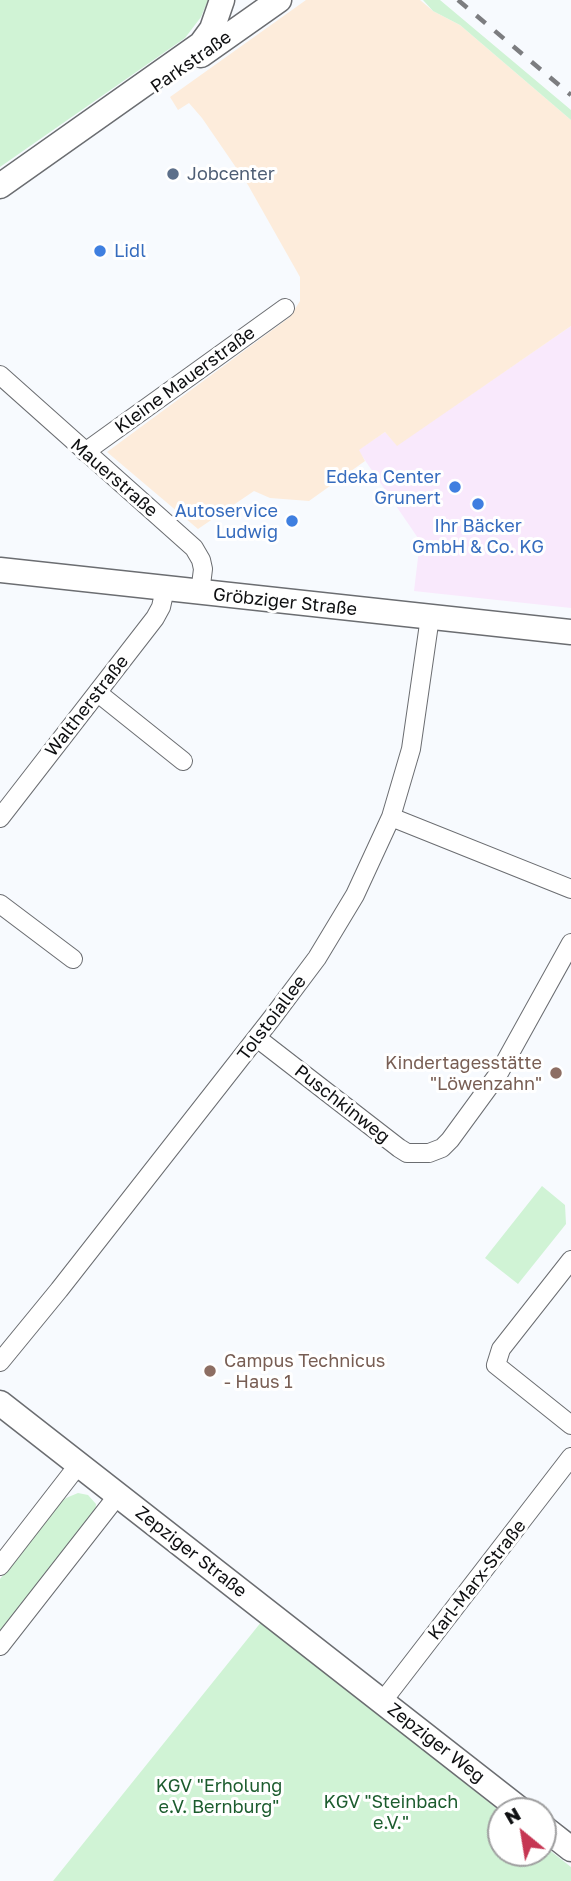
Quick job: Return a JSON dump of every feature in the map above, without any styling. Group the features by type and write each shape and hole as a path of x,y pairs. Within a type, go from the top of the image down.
{"street":[{"name":"Parkstraße","path":"0,186 201,44 212,29 222,0"},
{"name":"Parkstraße","path":"103,114 111,119 279,0"},
{"name":"Kleine Mauerstraße","path":"85,452 285,308"},
{"name":"Mauerstraße","path":"0,375 194,548 203,569 200,593"},
{"name":"Gröbziger Straße","path":"0,570 571,632"},
{"name":"Waltherstraße","path":"0,818 155,618 165,589"},
{"name":"Tolstoiallee","path":"0,1362 257,1038 317,958 355,895 391,817 411,749 430,617"},
{"path":"98,693 183,761"},
{"path":"391,817 571,889"},
{"path":"0,904 73,959"},
{"name":"Puschkinweg","path":"257,1038 399,1148 407,1153 429,1153 442,1148 450,1140 499,1073 571,943"},
{"path":"571,1260 501,1349 496,1365 571,1425"},
{"name":"Zepziger Straße","path":"0,1403 382,1702"},
{"name":"Karl-Marx-Straße","path":"382,1702 571,1457"},
{"path":"0,1566 79,1464"},
{"path":"0,1646 118,1495"},
{"name":"Zepziger Weg","path":"382,1702 504,1797"},
{"path":"557,1838 571,1849"}],"shaded area":[{"path":"306,0 420,0 433,11 460,25 571,120 571,326 397,446 385,432 359,450 365,461 309,501 270,498 254,491 198,529 107,452 290,317 300,301 300,277 248,185 202,118 189,103 178,110 170,97"},
{"path":"571,326 571,608 414,591 420,541 358,450 385,432 397,445"}],"green space":[{"path":"0,0 208,0 201,17 185,38 0,167"},
{"path":"423,0 440,0 571,110 571,120 460,25 433,11"},
{"path":"542,1186 565,1205 566,1224 518,1284 485,1258"},
{"path":"78,1493 88,1495 96,1504 95,1513 0,1635 0,1579 55,1507"},
{"name":"KGV \"Erholung e.V. Bernburg\"","path":"262,1621 487,1801 487,1867 557,1867 557,1856 571,1867 571,1881 53,1881"}],"railway":[{"path":"458,0 571,95"}],"place":[{"name":"Jobcenter","path":"173,174"},
{"name":"Lidl","path":"100,251"},
{"name":"Edeka Center Grunert","path":"455,487"},
{"name":"Ihr Bäcker GmbH & Co. KG","path":"478,504"},
{"name":"Autoservice Ludwig","path":"292,521"},
{"name":"Kindertagesstätte \"Löwenzahn\"","path":"556,1073"},
{"name":"Campus Technicus - Haus 1","path":"210,1371"}],"park label":[{"name":"KGV \"Steinbach e.V.\"","path":"391,1812"}]}
